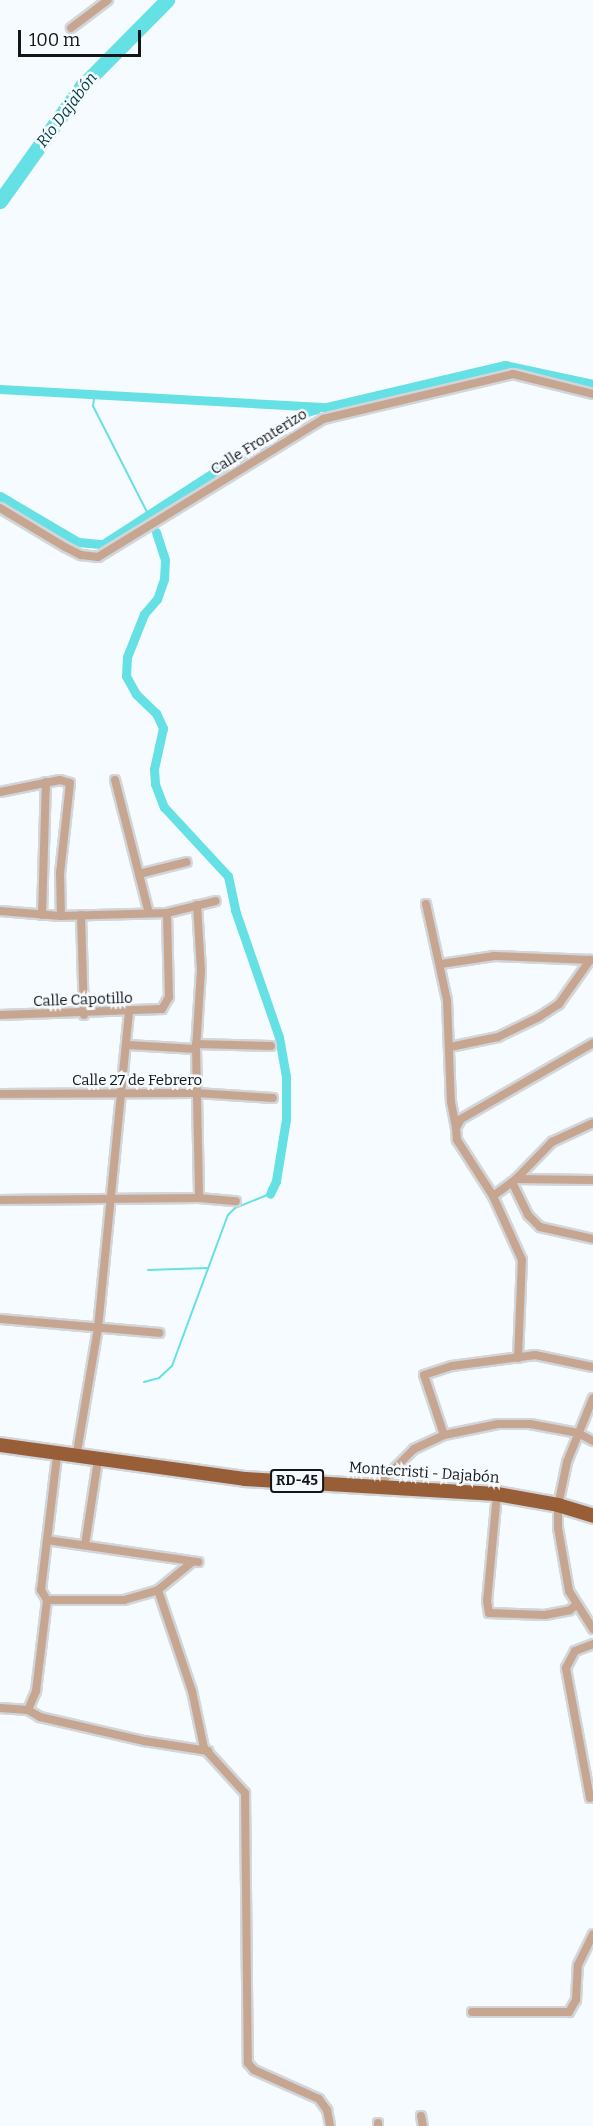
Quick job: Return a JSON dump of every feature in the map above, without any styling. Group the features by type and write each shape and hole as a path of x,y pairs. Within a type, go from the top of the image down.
{"main road":[{"name":"Montecristi - Dajabón","path":"0,1445 76,1458 248,1479 497,1494 558,1505 593,1516"}],"street":[{"path":"71,28 108,0"},
{"name":"Calle Fronterizo","path":"0,508 81,555 98,556 323,419 513,374 593,394"},
{"path":"0,792 66,780 72,789 61,859 61,916"},
{"path":"115,780 149,913"},
{"path":"42,915 46,782"},
{"path":"139,874 187,862"},
{"path":"0,911 61,916 167,913 216,901"},
{"path":"426,904 441,964 450,1047 451,1102 457,1140 493,1196 522,1260 518,1358"},
{"path":"197,905 201,970 196,1047 199,1198"},
{"name":"Calle Capotillo","path":"0,1016 84,1015 129,1012 166,1005 169,997 167,913"},
{"path":"81,915 84,1015"},
{"path":"441,964 494,956 591,960"},
{"path":"450,1047 498,1037 539,1017 559,1004 591,960"},
{"path":"76,1458 98,1328 113,1199 128,1045 129,1012"},
{"path":"456,1128 461,1119 593,1043"},
{"path":"128,1045 271,1046"},
{"name":"Calle 27 de Febrero","path":"0,1094 196,1093 273,1098"},
{"path":"493,1196 514,1180 552,1142 593,1123"},
{"path":"514,1180 593,1180"},
{"path":"514,1180 528,1215 540,1227 593,1239"},
{"path":"0,1200 199,1198 236,1202"},
{"path":"0,1319 159,1332"},
{"path":"444,1435 424,1375 452,1366 536,1355 593,1367"},
{"path":"593,1398 567,1462 558,1505 558,1528 569,1591 593,1629"},
{"path":"377,1486 414,1449 444,1435 498,1424 530,1424 578,1433 593,1441"},
{"path":"28,1710 36,1691 47,1600 41,1590 57,1455"},
{"path":"85,1545 98,1461"},
{"path":"497,1494 487,1601 489,1613 545,1615 570,1610 576,1605"},
{"path":"47,1540 194,1563 158,1590 124,1600 47,1600"},
{"path":"158,1590 208,1751 245,1793 248,2063 254,2070 319,2099 327,2110 330,2126"},
{"path":"590,1798 566,1668 575,1651 593,1644"},
{"path":"0,1708 28,1710 40,1717 144,1741 208,1751"},
{"path":"472,2012 569,2012 576,2000 578,1965 593,1934"}],"waterway":[{"name":"Río Dajabón","path":"0,201 82,86 167,0"},
{"path":"0,389 327,407 505,365 593,384"},
{"path":"95,393 93,406 150,518"},
{"path":"0,496 78,542 103,544 307,412 317,409"},
{"path":"156,532 165,560 164,579 157,599 144,614 127,657 126,676 136,694 156,713 163,728 154,769 155,784 164,807 228,876 235,910 279,1037 286,1076 286,1119 276,1181 270,1194"},
{"path":"144,1382 159,1378 172,1366 228,1215 235,1208 270,1194"},
{"path":"148,1270 207,1268"}]}
